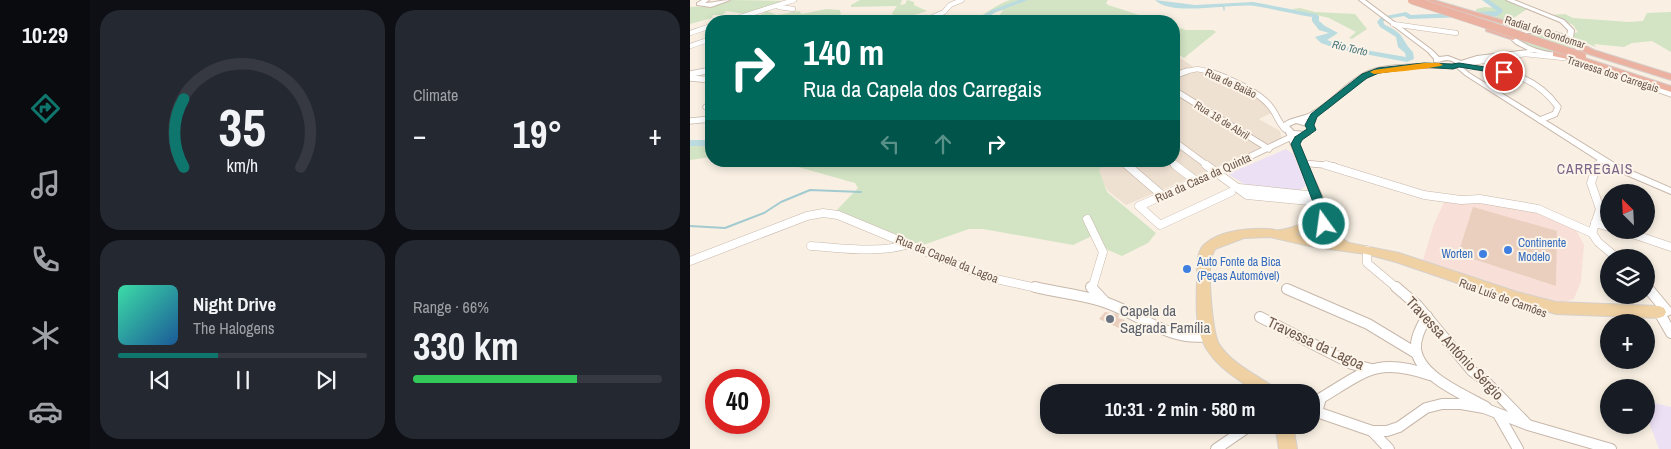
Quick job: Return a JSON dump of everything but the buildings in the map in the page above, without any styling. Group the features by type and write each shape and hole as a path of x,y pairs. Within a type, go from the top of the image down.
{"highway":[{"path":"1410,0 1513,38"},
{"name":"Radial de Gondomar","path":"1410,0 1671,82"},
{"name":"Radial de Gondomar","path":"1421,0 1584,55 1671,88"},
{"path":"1426,0 1536,31"},
{"path":"1579,46 1591,52 1671,77"},
{"path":"1556,54 1579,59 1671,88"}],"main road":[{"path":"701,1 703,5 711,5 727,0"},
{"name":"Rua Luís de Camões","path":"1277,234 1292,232 1306,226 1319,225 1334,240 1344,246"},
{"path":"1306,226 1300,230 1302,237 1314,243 1328,241 1328,232"},
{"name":"Rua Luís de Camões","path":"1257,384 1224,361 1213,348 1208,336 1204,301 1204,259 1208,249 1219,240 1237,235 1277,234 1314,243 1374,252 1556,316 1576,318 1665,311"},
{"path":"1286,434 1288,449"}],"street":[{"path":"748,15 794,0"},
{"path":"937,15 944,12 950,5 962,0"},
{"path":"1362,0 1430,51 1437,60 1446,66 1468,71 1512,74 1522,77 1547,92 1558,107 1554,114 1540,120"},
{"path":"1509,0 1562,21 1569,26 1570,36 1579,46 1576,51 1556,54 1537,51 1520,45 1513,38 1514,35 1520,32 1536,31 1570,36"},
{"path":"778,6 793,9"},
{"path":"759,15 769,9"},
{"path":"1393,24 1456,33"},
{"path":"690,33 705,28"},
{"path":"690,46 705,41"},
{"path":"1512,52 1518,49 1520,45"},
{"path":"1430,51 1450,58 1540,120 1613,166 1671,191"},
{"path":"1424,65 1450,58 1477,58 1512,52 1537,51"},
{"name":"Travessa dos Carregais","path":"1468,71 1469,64 1471,63 1525,54 1551,56 1581,62 1671,94"},
{"path":"1287,131 1297,121 1314,116 1370,73 1424,65 1459,65 1477,58"},
{"name":"Rua de Baião","path":"1180,74 1201,69 1256,95 1268,104 1287,131"},
{"path":"690,74 705,71"},
{"path":"690,78 705,79"},
{"name":"Rua 18 de Abril","path":"1180,94 1269,149"},
{"path":"1287,131 1298,139 1312,130 1310,125 1314,116"},
{"path":"690,122 705,121"},
{"path":"1297,121 1310,125"},
{"path":"1287,131 1306,134"},
{"path":"1287,131 1318,199 1328,232"},
{"name":"Rua da Casa da Quinta","path":"1235,190 1160,225 1139,206 1269,149 1287,131"},
{"path":"1180,145 1217,172 1235,190 1247,195 1260,194 1318,199"},
{"path":"1592,233 1599,216 1600,204 1590,183 1597,164 1602,159"},
{"path":"1303,163 1334,166 1424,195 1461,200 1480,199 1538,209 1592,233 1598,242 1607,249"},
{"path":"1130,167 1164,196"},
{"path":"1178,167 1196,181"},
{"name":"Rua da Capela da Lagoa","path":"690,261 807,216 823,213 838,215 1003,282 1107,303 1171,333 1195,338 1208,336"},
{"path":"1306,226 1322,214"},
{"path":"1087,219 1102,249 1103,255 1091,287 1107,303"},
{"path":"1595,223 1600,224"},
{"path":"1647,239 1671,247"},
{"path":"811,246 888,249 901,248 909,244"},
{"name":"Travessa António Sérgio","path":"1374,252 1366,260 1367,264 1417,305 1472,371 1483,379 1528,425"},
{"path":"1287,289 1368,324 1416,352"},
{"path":"1655,298 1665,311 1671,333"},
{"path":"1427,316 1416,339 1416,352 1420,362 1430,375"},
{"name":"Travessa da Lagoa","path":"1260,317 1352,364 1371,369"},
{"path":"1320,400 1371,369 1385,366 1407,368 1430,375 1500,416"},
{"path":"1320,413 1372,431 1387,431 1400,427 1426,408 1442,404 1461,404 1484,408 1500,416 1611,449"},
{"name":"Travessa António Sérgio","path":"1500,416 1518,449"},
{"path":"1372,431 1389,449"},
{"path":"1216,449 1238,434"}],"shaded area":[{"path":"1180,58 1200,71 1247,92 1267,106 1271,113 1259,119 1280,131 1282,139 1126,205 1108,191 1097,172 1102,167 1180,167"},
{"path":"1286,149 1293,154 1306,185 1300,191 1249,187 1228,174"},
{"path":"1482,201 1536,212 1575,228 1584,245 1581,282 1574,299 1555,305 1422,263 1434,224 1444,202"},
{"path":"1655,403 1671,407 1671,449 1659,449 1653,434 1655,434"}],"green space":[{"path":"731,0 789,1 750,15 727,11 722,15 705,15 705,20 690,24 690,7 715,6"},
{"path":"860,0 902,0 900,5 905,4 907,0 914,2 914,5 927,11 914,15 893,15 892,13 897,6 851,7 851,5"},
{"path":"1010,0 1108,0 1106,3 1108,5 1139,15 1000,15 1003,10 991,15 982,15"},
{"path":"1486,0 1506,0 1527,9 1506,23 1476,13 1476,9 1485,7 1498,8"},
{"path":"1300,8 1315,12 1355,14 1367,29 1352,39 1349,38 1356,32 1329,18 1292,9"},
{"path":"826,9 840,10 841,15 777,15 799,11 802,14"},
{"path":"767,11 777,15 760,15"},
{"path":"1671,12 1671,52 1652,41 1632,43 1624,47 1594,44 1596,47 1566,36 1578,32 1573,25 1550,15 1565,14 1573,18 1629,22 1643,21 1647,13"},
{"path":"1180,28 1186,30 1213,30 1216,32 1184,58 1180,56"},
{"path":"1528,33 1560,36 1571,42 1574,47 1571,50 1558,51 1530,47 1519,39 1522,35"},
{"path":"705,143 705,158 690,160 690,144"},
{"path":"798,167 1102,167 1099,170 1107,192 1156,233 1148,243 1122,256 1108,250 1094,235 1073,245 983,229 969,229 923,245 836,211 858,188 855,183"}],"waterway":[{"name":"Rio Torto","path":"987,15 1025,0"},
{"name":"Rio Torto","path":"1158,0 1162,3 1195,7 1253,4 1316,16 1315,21 1322,28 1334,33 1328,37 1319,37 1331,45 1401,59 1410,59 1409,52 1402,47 1399,36 1382,26 1380,22 1383,18"},
{"name":"Rio Torto","path":"1386,17 1406,14 1409,17 1497,14 1500,12 1500,10 1485,0"},
{"name":"Rio Torto","path":"1199,7 1221,6 1224,7 1224,10"},
{"name":"Rio Torto","path":"690,143 705,143"},
{"path":"690,226 725,228 764,213 781,202 810,190 861,192"}],"slow traffic":[{"path":"1374,72 1424,65 1439,65"}],"place":[{"name":"Continente Modelo","path":"1508,250"},
{"name":"Worten","path":"1483,254"},
{"name":"Auto Fonte da Bica (Peças Automóvel)","path":"1187,269"},
{"name":"Capela da Sagrada Família","path":"1110,319"}],"district":[{"name":"CARREGAIS","path":"1595,169"}],"route":[{"path":"1324,224 1322,210 1295,144 1298,139 1312,130 1310,125 1314,116 1364,76 1378,71 1424,65 1453,67 1459,65 1504,72"}]}
